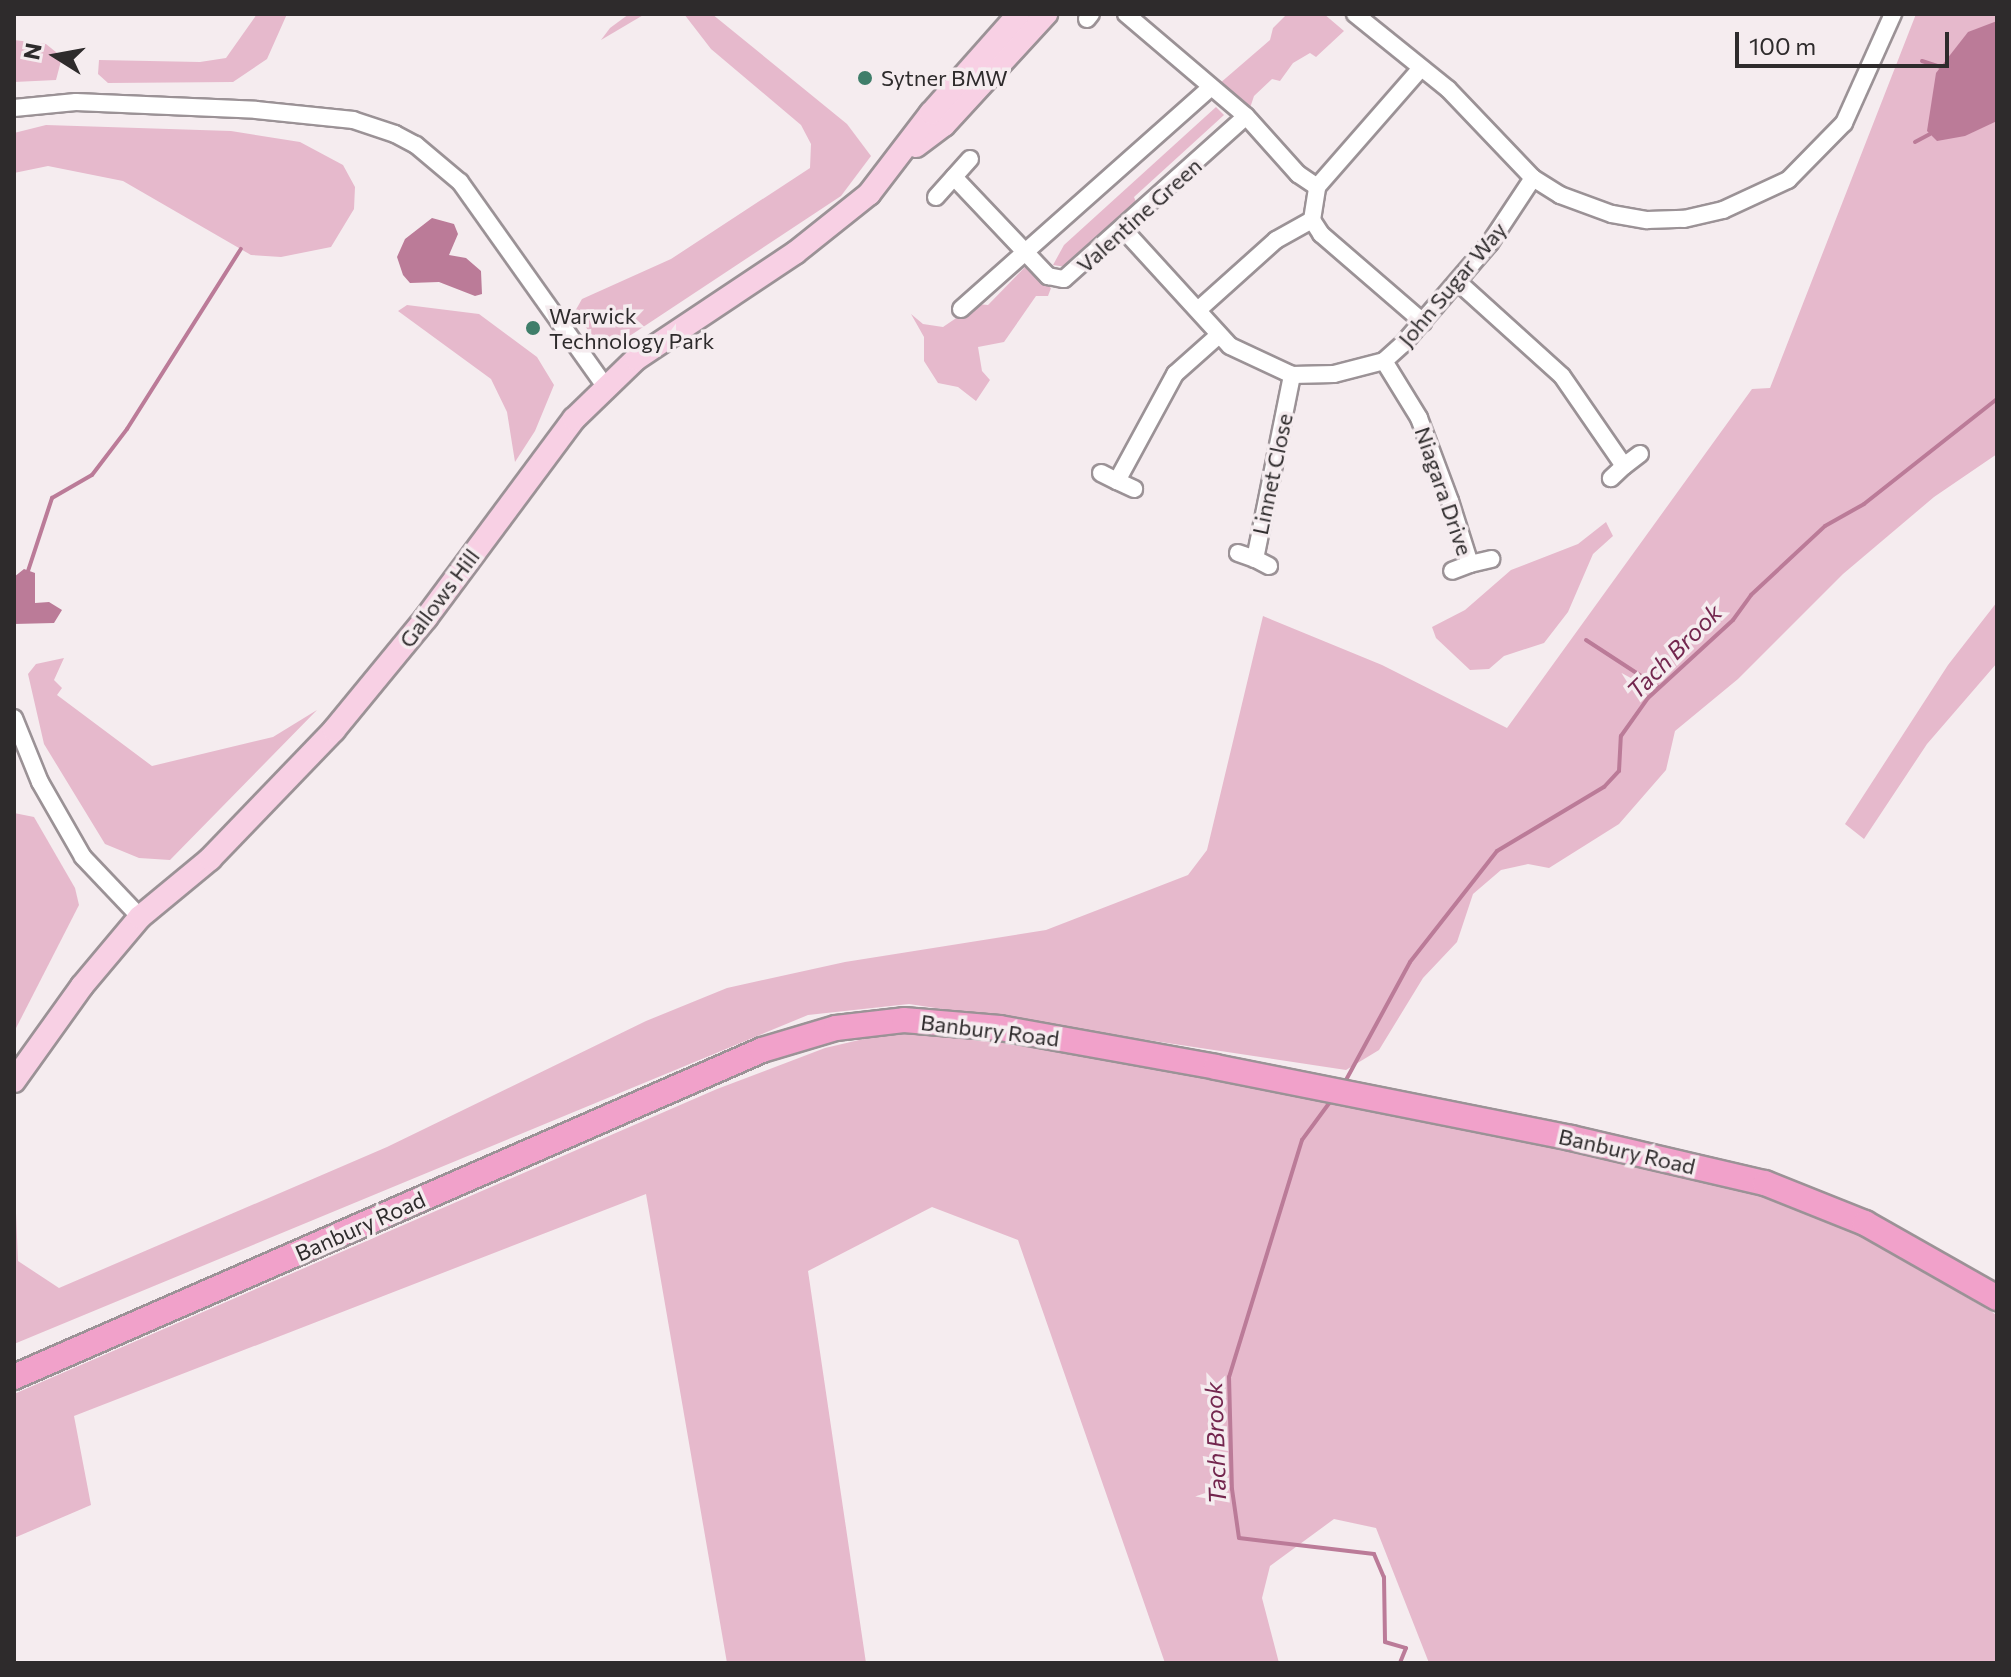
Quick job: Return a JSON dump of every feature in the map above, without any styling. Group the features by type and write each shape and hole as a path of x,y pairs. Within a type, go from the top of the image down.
{"main road":[{"name":"Banbury Road","path":"14,1377 762,1050 836,1028 904,1020 1000,1028 1216,1067 1571,1138 1765,1183 1865,1223 1997,1298"}],"street":[{"name":"Gallows Hill","path":"902,157 931,113 1019,14"},
{"name":"Gallows Hill","path":"14,1081 89,976 140,917 256,823 426,618 547,451 605,386 665,338 838,222 902,157 944,125 1046,14"},
{"path":"1126,14 1246,116 1298,174 1317,187"},
{"path":"1355,14 1421,68 1533,178 1560,195 1612,214 1647,220 1684,219 1754,199 1806,165 1844,123 1893,14"},
{"path":"1421,68 1317,187 1312,220 1321,234 1423,322"},
{"path":"961,309 1027,255 1210,88"},
{"path":"14,108 76,102 324,114 395,134 460,182 605,386"},
{"name":"Valentine Green","path":"954,177 1048,276 1064,279 1124,230 1246,116"},
{"path":"936,197 970,159"},
{"name":"John Sugar Way","path":"1124,230 1219,335 1245,356 1292,375 1334,374 1384,361 1458,282 1533,178"},
{"path":"1198,310 1276,240 1312,220"},
{"path":"1458,282 1559,373 1624,466"},
{"path":"1117,481 1175,374 1219,335"},
{"name":"Niagara Drive","path":"1384,361 1431,445 1470,564 1452,571"},
{"name":"Linnet Close","path":"1238,553 1262,562 1292,375"},
{"path":"1611,478 1640,454"},
{"path":"1101,473 1134,489"},
{"path":"1470,564 1491,559"},
{"path":"14,718 40,782 83,857 140,917"}],"shaded area":[{"path":"257,14 287,14 267,59 233,82 108,83 98,74 99,60 200,62 226,58"},
{"path":"629,14 645,14 601,40 610,28"},
{"path":"684,14 712,14 847,124 871,156 841,196 625,339 593,336 574,313 582,299 671,259 810,168 811,144 801,125 711,49"},
{"path":"1287,14 1324,14 1344,31 1316,57 1310,53 1293,63 1280,81 1272,79 1254,96 1250,108 1219,84 1270,40 1273,28"},
{"path":"1916,14 1997,14 1997,454 1934,497 1843,574 1738,679 1675,731 1666,770 1619,824 1549,868 1528,864 1501,870 1473,894 1457,942 1423,978 1379,1050 1346,1070 909,1004 808,1015 14,1344 14,1165 18,1261 59,1288 387,1147 646,1021 727,988 845,962 1046,930 1188,875 1207,850 1263,616 1382,665 1507,728 1752,389 1770,388"},
{"path":"1997,21 1997,121 1965,136 1937,141 1927,131 1936,73 1968,32"},
{"path":"14,40 46,44 62,57 56,80 14,82"},
{"path":"1216,107 1224,115 1134,197 1138,207 1066,267 1053,265 1064,245"},
{"path":"46,125 231,131 300,142 343,165 355,187 354,209 331,247 281,257 251,255 123,181 48,166 14,173 14,133"},
{"path":"432,218 454,224 458,234 449,255 466,258 481,271 482,294 475,296 439,282 410,283 403,275 397,257 405,239"},
{"path":"1025,267 1051,288 1048,296 1036,296 1004,342 978,347 982,371 990,380 976,401 958,387 938,383 924,361 924,337 911,314 923,324 943,327 977,304 988,305"},
{"path":"407,305 479,314 537,357 554,385 535,431 515,462 507,412 491,379 398,311"},
{"path":"1606,522 1613,536 1593,554 1568,612 1544,643 1504,656 1489,669 1470,670 1436,638 1432,627 1465,610 1511,570 1578,544"},
{"path":"24,569 35,573 35,603 49,602 62,610 54,623 14,624 14,577"},
{"path":"1997,602 1997,663 1927,744 1864,839 1845,824 1948,665"},
{"path":"64,658 54,680 62,688 57,695 152,766 273,737 317,710 170,860 139,858 105,844 44,744 28,674 36,664"},
{"path":"14,813 34,817 75,888 79,905 14,1032"},
{"path":"939,1031 1312,1097 1766,1193 1852,1229 1995,1314 1997,1663 1429,1663 1376,1528 1334,1519 1270,1566 1262,1598 1279,1663 1165,1663 1018,1240 932,1207 808,1271 866,1663 727,1663 646,1194 74,1416 91,1505 14,1538 14,1394 717,1089 825,1048 885,1034"}],"waterway":[{"path":"1922,61 1941,67"},
{"path":"1915,142 1930,134"},
{"path":"28,571 52,498 92,475 127,429 241,249"},
{"name":"Tach Brook","path":"1346,1080 1410,962 1497,851 1604,787 1619,771 1621,736 1648,698 1733,620 1751,595 1825,526 1864,504 1997,399"},
{"path":"1586,640 1658,687"},
{"name":"Tach Brook","path":"1330,1102 1302,1140 1229,1377 1232,1489 1239,1538 1374,1554 1384,1577 1385,1642 1406,1648 1400,1663"}],"place":[{"name":"Sytner BMW","path":"865,78"},
{"name":"Warwick Technology Park","path":"533,328"}]}
